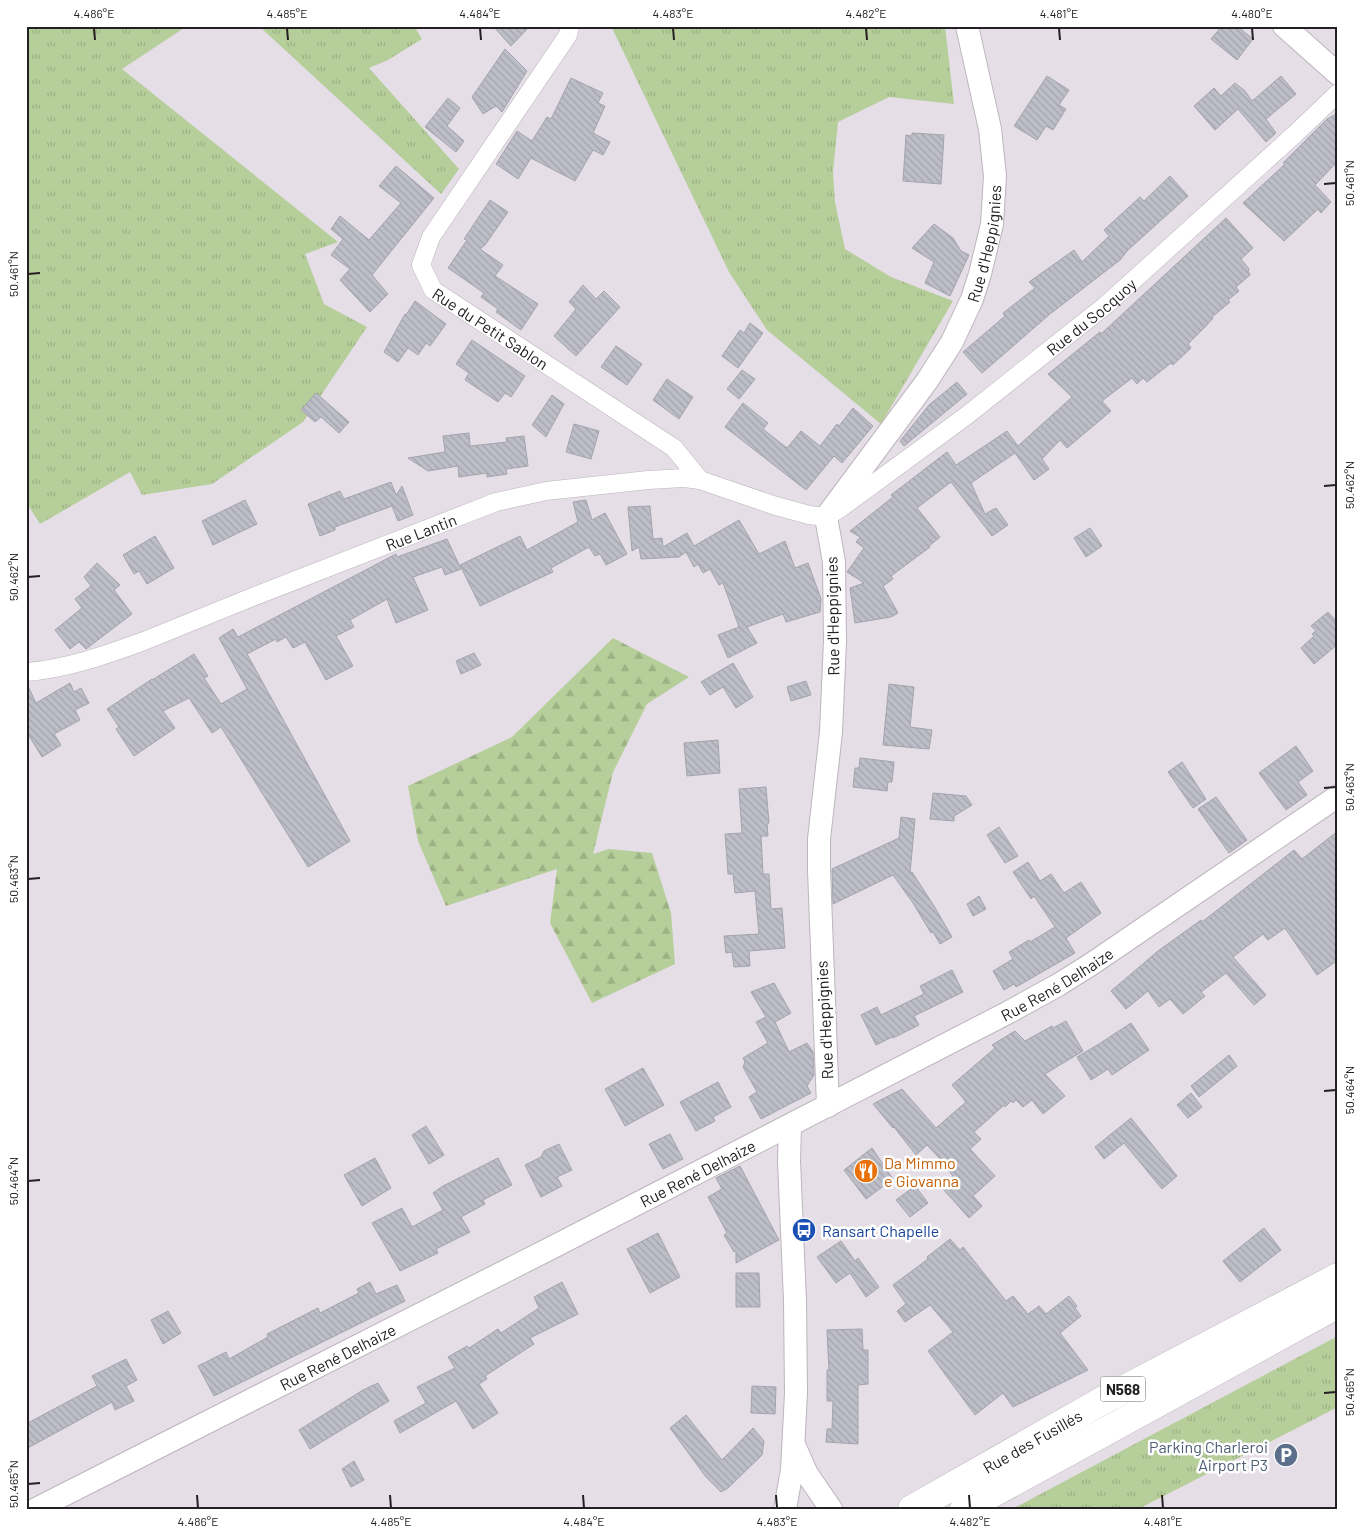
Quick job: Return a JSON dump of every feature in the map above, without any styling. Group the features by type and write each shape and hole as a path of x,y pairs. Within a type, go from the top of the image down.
{"highway":[{"name":"Rue des Fusillés","path":"912,1509 1102,1401 1338,1276"},
{"name":"Rue des Fusillés","path":"964,1509 1338,1304"}],"street":[{"name":"Rue du Petit Sablon","path":"570,26 568,34 431,237 421,264 432,290 674,448 700,480"},
{"name":"Rue d'Heppignies","path":"828,1106 819,839 831,732 835,641 834,562 826,517 927,381 952,342 972,299 980,274 992,224 995,176 990,129 967,26"},
{"path":"1284,26 1338,74"},
{"name":"Rue du Socquoy","path":"826,517 966,416 1106,305 1338,93"},
{"name":"Rue Lantin","path":"26,672 80,663 134,645 496,502 546,491 684,478 700,480 776,506 809,515 826,517"},
{"name":"Rue René Delhaize","path":"36,1509 790,1126 1009,1012 1058,985 1338,796"},
{"path":"785,1509 792,1470 796,1393 789,1161 790,1126"},
{"path":"792,1442 807,1474 831,1509"}],"green space":[{"path":"26,26 187,26 122,69 338,242 305,254 324,304 367,327 303,422 212,484 142,495 130,472 40,524 26,502"},
{"path":"259,26 414,26 422,39 388,60 369,68 459,169 441,194"},
{"path":"611,26 945,26 954,104 889,97 838,122 833,172 835,202 845,249 891,277 953,301 881,424 767,330 729,272"},
{"path":"613,638 689,677 647,704 613,772 593,854 609,849 652,853 671,913 675,964 592,1003 550,923 557,869 446,906 418,841 408,786 512,737"},
{"path":"1338,1336 1338,1407 1138,1509 1012,1509"}],"building":[{"path":"493,26 530,26 511,46"},
{"path":"1222,26 1237,26 1253,39 1237,60 1211,39"},
{"path":"505,49 527,71 502,112 496,106 483,114 472,97"},
{"path":"1047,76 1069,90 1059,105 1066,109 1053,130 1046,126 1037,140 1014,126"},
{"path":"1281,76 1296,94 1266,119 1276,133 1266,142 1238,109 1215,130 1194,106 1214,88 1221,96 1235,83 1245,91 1252,101"},
{"path":"571,78 603,93 598,103 605,106 593,133 610,142 603,155 593,150 575,181 531,158 518,179 496,164 517,131 532,141 547,117 551,119"},
{"path":"448,98 460,108 447,126 464,141 456,152 425,127"},
{"path":"1338,113 1338,161 1315,185 1331,202 1321,213 1318,209 1284,241 1243,203 1285,164 1283,163 1327,119"},
{"path":"912,133 944,135 941,184 903,181 906,135 912,136"},
{"path":"396,166 434,198 372,275 388,294 370,312 340,280 350,269 331,255 343,239 331,229 340,216 369,240 401,203 379,186"},
{"path":"1170,176 1188,196 1128,250 1120,260 1050,314 982,373 963,352 1005,316 1003,313 1035,288 1029,282 1074,250 1082,262 1109,236 1104,230 1140,197 1144,201"},
{"path":"490,200 508,212 485,245 480,249 503,265 495,276 538,304 521,330 496,312 498,309 481,297 484,293 448,268 467,240 464,239"},
{"path":"1226,218 1253,248 1241,259 1249,269 1250,275 1236,287 1239,291 1228,300 1230,302 1212,317 1188,344 1191,348 1173,365 1171,363 1147,382 1143,378 1137,384 1132,378 1102,401 1111,411 1067,448 1060,440 1042,459 1049,469 1034,480 1015,453 971,483 985,514 996,508 1008,525 992,536 951,482 917,508 940,537 930,547 891,576 893,579 883,586 898,613 891,617 855,623 850,588 864,583 847,572 864,548 856,542 860,537 850,531 893,497 891,495 947,452 956,465 1007,431 1018,446 1072,397 1048,374 1100,332 1101,334"},
{"path":"934,224 953,238 961,251 969,255 950,296 925,283 934,262 912,248"},
{"path":"583,285 596,299 604,291 620,307 576,356 554,336 576,309 569,302"},
{"path":"415,301 446,324 430,346 426,343 418,355 408,348 398,362 384,352 405,314"},
{"path":"750,323 763,333 738,368 722,356 740,330 744,333"},
{"path":"472,340 525,376 511,397 505,393 498,402 465,380 469,373 456,364"},
{"path":"616,346 642,364 627,385 601,367"},
{"path":"742,370 755,379 739,399 727,389"},
{"path":"667,379 693,397 679,419 653,400"},
{"path":"957,382 967,394 904,446 900,441 929,405"},
{"path":"316,393 349,422 339,433 321,417 315,422 301,410"},
{"path":"552,395 564,404 546,437 532,425"},
{"path":"743,403 768,423 763,429 787,448 801,431 820,446 837,424 839,426 853,408 873,426 842,463 834,456 806,490 725,427"},
{"path":"574,424 599,431 591,459 566,452"},
{"path":"469,433 470,446 507,442 506,438 524,436 528,466 506,469 507,474 487,477 487,473 459,477 458,466 428,471 408,458 445,452 443,436"},
{"path":"391,482 396,495 402,486 413,515 398,521 392,506 335,527 335,530 320,536 308,504 340,491 344,499"},
{"path":"245,500 257,524 213,545 202,521"},
{"path":"586,500 592,520 605,513 627,554 606,565 600,554 595,556 589,547 551,568 553,572 480,606 460,565 520,536 527,550 578,522 573,502"},
{"path":"650,506 653,539 662,538 663,547 687,533 694,546 739,520 759,554 785,541 795,568 808,563 821,599 820,612 786,622 783,614 747,627 757,643 728,658 718,635 739,627 723,583 719,585 710,569 703,573 698,564 694,567 686,552 679,557 641,559 639,547 632,551 628,507"},
{"path":"1090,528 1102,546 1086,557 1074,538"},
{"path":"155,536 174,568 147,584 139,571 134,574 123,555"},
{"path":"447,539 461,569 445,575 442,567 413,577 428,610 396,623 387,599 350,620 354,627 336,636 353,666 326,680 305,642 293,648 286,637 277,642 276,639 247,654 350,841 308,867 221,727 212,733 189,698 163,711 175,728 134,756 116,729 119,727 107,709 194,654 208,676 204,678 221,704 247,689 219,638 233,629 238,637 396,554 397,557"},
{"path":"97,563 120,585 114,590 132,614 86,649 79,642 70,649 55,630 82,608 75,599 91,586 84,577"},
{"path":"1328,612 1338,623 1338,644 1314,664 1301,648 1314,636 1312,634 1316,631 1311,626"},
{"path":"474,653 481,665 461,674 456,661"},
{"path":"733,663 753,697 736,708 723,687 710,695 701,682"},
{"path":"806,681 811,695 791,701 787,687"},
{"path":"26,682 36,703 70,683 74,692 81,688 89,703 75,710 80,720 54,734 61,745 42,757 26,731"},
{"path":"889,684 914,687 910,727 932,730 929,749 883,745"},
{"path":"718,740 720,773 687,776 684,743"},
{"path":"1296,746 1313,771 1298,782 1307,795 1286,810 1259,773"},
{"path":"860,758 894,762 892,782 888,782 887,791 853,787 855,768 859,768"},
{"path":"1182,762 1206,799 1193,808 1168,772"},
{"path":"766,787 769,823 767,824 768,836 761,836 763,874 769,874 771,909 782,908 785,948 749,951 750,966 734,967 732,952 726,953 724,936 759,934 755,891 735,893 733,874 728,874 725,834 742,833 739,789"},
{"path":"933,793 966,796 972,805 954,816 954,821 930,819"},
{"path":"1216,797 1247,840 1229,853 1198,809"},
{"path":"901,817 915,819 910,873 912,872 952,937 940,944 893,875 833,904 832,869 899,838"},
{"path":"999,827 1018,856 1005,863 987,835"},
{"path":"1338,831 1338,960 1317,975 1285,928 1268,940 1263,934 1233,957 1266,995 1254,1005 1226,973 1201,992 1205,996 1183,1014 1170,999 1159,1007 1148,991 1126,1009 1111,991 1158,951 1201,920 1202,922 1294,850 1302,859"},
{"path":"1028,862 1040,881 1051,874 1064,893 1081,882 1101,913 1066,938 1075,953 1016,987 1014,984 1004,990 993,971 1013,959 1009,952 1055,927 1034,896 1031,899 1013,872"},
{"path":"979,896 986,909 973,916 967,904"},
{"path":"952,970 963,992 914,1016 919,1025 876,1045 861,1015 877,1007 881,1015 924,994 920,986"},
{"path":"774,983 791,1013 775,1022 789,1052 807,1043 813,1052 814,1075 807,1086 811,1093 761,1119 749,1097 757,1092 743,1067 745,1062 743,1058 768,1043 756,1022 766,1017 751,992"},
{"path":"1066,1021 1083,1051 1045,1074 1065,1096 1043,1114 1032,1100 1023,1107 1016,1100 1013,1103 1011,1101 974,1132 981,1139 970,1149 995,1176 973,1196 982,1206 969,1218 943,1189 955,1179 942,1161 927,1145 916,1155 873,1104 902,1089 936,1128 966,1102 952,1085 995,1048 992,1045 1015,1031 1025,1041 1052,1026 1053,1028"},
{"path":"1131,1023 1149,1050 1112,1075 1108,1069 1091,1080 1077,1057"},
{"path":"1229,1055 1237,1066 1199,1097 1191,1086"},
{"path":"643,1068 664,1105 625,1126 605,1089"},
{"path":"718,1082 731,1107 713,1117 715,1121 696,1131 680,1102"},
{"path":"1191,1093 1202,1107 1188,1118 1177,1105"},
{"path":"1131,1118 1177,1176 1162,1189 1124,1143 1104,1159 1095,1147"},
{"path":"426,1126 444,1155 429,1164 412,1135"},
{"path":"670,1134 683,1159 663,1169 649,1144"},
{"path":"559,1144 572,1170 557,1177 562,1186 541,1197 525,1165 541,1157 544,1151"},
{"name":"Da Mimmo e Giovanna","path":"872,1148 893,1179 866,1199 844,1170"},
{"path":"375,1158 391,1188 362,1206 344,1175"},
{"path":"498,1158 512,1185 483,1200 485,1204 461,1217 470,1232 436,1249 438,1253 400,1271 372,1223 402,1208 412,1227 443,1210 433,1193"},
{"path":"740,1166 779,1240 736,1263 736,1251 734,1252 724,1235 727,1233 708,1197 722,1189 716,1178"},
{"path":"915,1186 928,1203 910,1217 896,1200"},
{"path":"1264,1228 1281,1250 1240,1282 1223,1261"},
{"path":"658,1233 680,1277 650,1293 627,1249"},
{"path":"950,1239 960,1250 963,1247 1006,1301 1013,1296 1028,1314 1039,1306 1046,1314 1069,1296 1077,1306 1075,1308 1081,1316 1060,1333 1088,1370 1013,1407 1003,1393 975,1415 928,1351 953,1332 930,1305 905,1322 897,1311 906,1304 893,1285 928,1259 927,1257"},
{"path":"841,1241 855,1261 858,1258 879,1287 866,1297 850,1273 836,1283 817,1257"},
{"path":"736,1273 759,1273 760,1307 736,1307"},
{"path":"370,1282 376,1294 397,1285 405,1301 214,1396 198,1366 226,1352 229,1359 268,1337 267,1334 318,1308 320,1313 359,1293 357,1289"},
{"path":"562,1282 578,1314 530,1338 534,1344 485,1376 487,1379 479,1384 498,1413 473,1429 456,1401 400,1433 394,1421 426,1403 417,1387 455,1368 448,1357 467,1346 469,1348 498,1329 501,1333 539,1308 534,1297"},
{"path":"168,1311 181,1333 163,1344 151,1320"},
{"path":"862,1329 863,1350 868,1350 868,1384 858,1385 858,1444 826,1442 827,1429 832,1429 833,1401 827,1401 827,1370 829,1370 827,1330"},
{"path":"126,1359 137,1380 126,1386 134,1401 115,1410 112,1402 26,1449 26,1424 97,1386 92,1376"},
{"path":"378,1383 389,1401 310,1449 299,1430 363,1390"},
{"path":"752,1386 776,1387 775,1414 751,1413"},
{"path":"686,1415 722,1460 753,1428 764,1441 762,1455 728,1488 721,1492 706,1477 670,1428"},
{"path":"354,1461 364,1480 351,1487 342,1469"}],"place":[{"name":"Da Mimmo e Giovanna","path":"866,1171"},
{"name":"Ransart Chapelle","path":"804,1230"},
{"name":"Parking Charleroi Airport P3","path":"1286,1455"}]}
